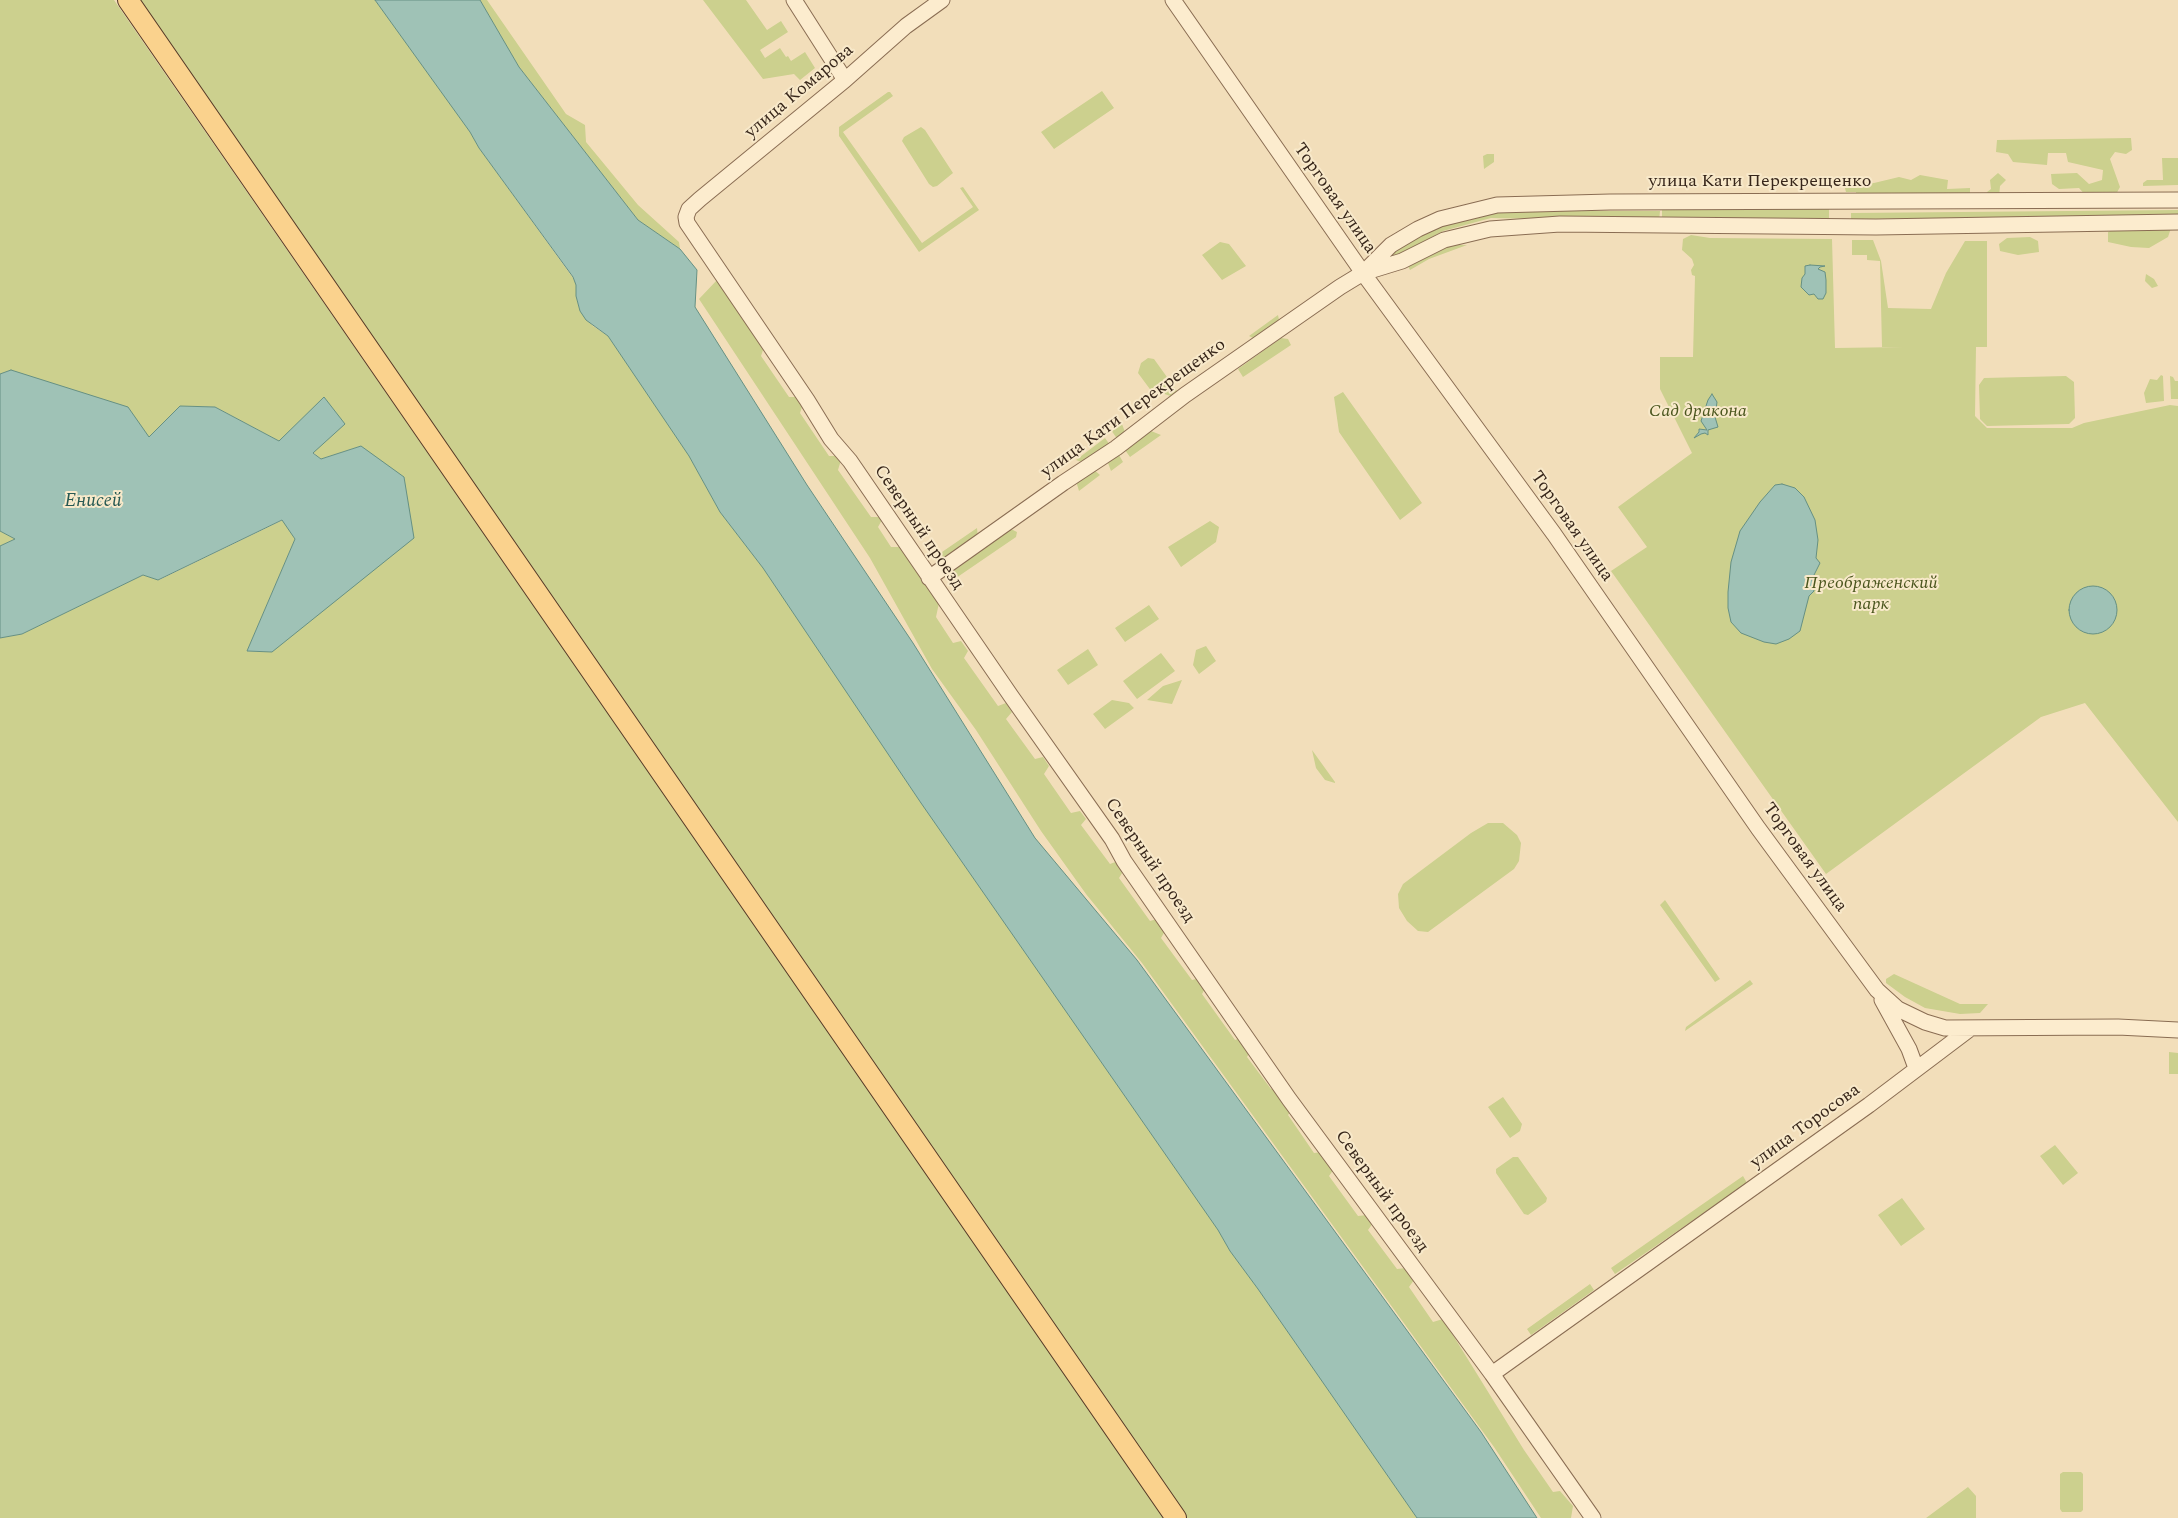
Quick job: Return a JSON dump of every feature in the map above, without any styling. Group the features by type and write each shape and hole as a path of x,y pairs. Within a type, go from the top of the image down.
{"main road":[{"path":"128,0 1176,1518"}],"street":[{"path":"794,0 845,80"},
{"name":"улица Комарова","path":"686,217 689,209 700,199 845,80 906,26 942,0"},
{"name":"Торговая улица","path":"1173,0 1363,273 1554,534 1758,828 1877,990 1898,1009 1925,1022 1945,1028 1971,1027"},
{"name":"улица Кати Перекрещенко","path":"929,578 1063,483 1116,448 1185,395 1363,273 1391,245 1440,219 1497,205 1610,202 2178,200"},
{"name":"Северный проезд","path":"686,217 687,223 802,392 831,439 850,462 1112,839 1124,861 1289,1099 1492,1374 1593,1518"},
{"name":"улица Кати Перекрещенко","path":"1363,273 1402,261 1444,240 1490,229 1560,224 1876,227 2178,222"},
{"path":"1877,990 1909,1049 1916,1068"},
{"path":"1971,1027 2118,1027 2178,1030"},
{"name":"улица Торосова","path":"1492,1374 1861,1111 1971,1027"},
{"path":"1916,1068 1945,1028"},
{"path":"1943,1048 1946,1037 1945,1028"}],"green space":[{"path":"0,0 114,0 1165,1518 0,1518 0,638 22,634 143,575 159,580 283,520 295,539 247,651 272,652 361,446 321,459 313,452 279,441 215,407 180,406 149,438 11,370 0,374"},
{"path":"137,0 375,0 573,278 577,285 576,296 580,311 593,326 608,336 689,456 720,512 763,568 921,803 1417,1518 1185,1518"},
{"path":"480,0 487,0 566,114 585,125 586,142 638,205 679,242 680,249 638,220 519,67"},
{"path":"703,0 746,0 767,30 781,21 788,32 760,50 765,58 780,48 791,61 805,52 815,68 800,80 794,74 763,79"},
{"path":"1102,91 1114,108 1054,149 1041,132"},
{"path":"888,92 893,96 843,132 922,243 973,207 960,188 963,187 979,210 919,252 839,136 839,127"},
{"path":"921,127 925,130 953,173 933,187 929,184 902,141 904,137"},
{"path":"2131,138 2132,150 2126,154 2115,152 2110,159 2120,187 2115,196 2088,198 2079,188 2059,189 2052,184 2051,174 2077,173 2089,184 2102,180 2103,170 2068,162 2066,153 2048,153 2047,165 2013,162 2008,154 1996,152 1997,140"},
{"path":"1494,154 1494,162 1484,169 1483,156"},
{"path":"2162,158 2178,158 2178,185 2143,186 2143,183 2147,180 2163,180"},
{"path":"1998,173 2006,180 2000,186 1999,197 1988,196 1987,192 1991,189 1990,180"},
{"path":"1920,175 1948,180 1947,189 1970,188 1970,197 1857,198 1856,192 1846,192 1843,181 1874,183 1899,177 1911,180"},
{"path":"1662,209 1829,209 1829,219 1662,219"},
{"path":"2178,210 2178,217 1851,219 1851,213"},
{"path":"1660,211 1659,221 1491,218 1443,231 1386,262 1389,253 1441,225 1496,213"},
{"path":"2116,228 2171,228 2168,237 2149,248 2131,247 2108,242 2108,232"},
{"name":"Преображенский парк","path":"1691,235 1710,238 1832,239 1835,348 1904,347 1882,347 1880,261 1867,260 1867,255 1852,255 1852,240 1873,240 1881,261 1888,308 1931,309 1946,273 1965,241 1987,241 1987,347 1976,347 1975,416 1987,428 2072,428 2084,423 2170,405 2178,406 2178,822 2085,703 2041,717 1826,874 1611,571 1647,547 1618,507 1692,453 1660,389 1660,357 1693,357 1695,276 1692,275 1691,270 1694,265 1692,259 1682,250 1683,239"},
{"path":"2030,237 2038,241 2039,252 2018,255 2000,251 1999,244 2007,238"},
{"path":"1220,242 1229,244 1246,266 1222,280 1202,255"},
{"path":"1446,245 1467,245 1429,259 1410,270 1408,266"},
{"path":"2146,274 2154,279 2158,286 2152,288 2145,281"},
{"path":"717,280 764,347 761,356 789,397 798,397 803,404 800,413 829,456 838,456 841,460 838,470 871,517 880,517 882,520 878,527 891,547 900,547 939,603 936,617 953,643 961,641 968,651 964,658 998,706 1006,703 1012,712 1006,719 1035,759 1043,757 1049,766 1044,774 1071,813 1080,811 1086,819 1081,825 1110,864 1118,861 1124,870 1119,878 1150,921 1157,919 1165,931 1161,938 1192,980 1200,978 1206,987 1202,994 1235,1040 1243,1037 1251,1050 1247,1057 1271,1089 1278,1088 1293,1109 1288,1115 1314,1153 1322,1152 1334,1169 1329,1176 1358,1216 1367,1215 1373,1223 1368,1230 1397,1269 1406,1268 1414,1280 1409,1287 1433,1322 1443,1319 1524,1450 1553,1492 1560,1491 1573,1506 1571,1518 1541,1518 1494,1447 1142,963 1086,894 1041,831 976,730 932,669 870,558 699,299"},
{"path":"1278,315 1280,325 1257,340 1249,336"},
{"path":"1281,338 1288,339 1291,345 1243,377 1238,369"},
{"path":"1148,358 1154,359 1177,391 1176,398 1159,392 1155,396 1138,373 1141,363"},
{"path":"2161,375 2163,376 2164,401 2146,403 2144,393 2150,379 2157,380"},
{"path":"2066,376 2074,382 2075,418 2069,424 1987,426 1980,419 1979,385 1984,378"},
{"path":"2170,376 2175,381 2178,381 2178,399 2171,399"},
{"path":"1343,392 1422,503 1400,520 1339,432 1334,397"},
{"path":"1122,424 1126,435 1118,440 1111,430"},
{"path":"1151,431 1161,435 1130,457 1125,450"},
{"path":"1105,438 1110,445 1084,463 1076,460"},
{"path":"1119,455 1123,462 1111,471 1108,463"},
{"path":"1093,469 1100,475 1079,491 1076,481"},
{"path":"1210,521 1219,527 1216,542 1181,567 1168,547"},
{"path":"977,528 978,538 945,561 941,554 942,552"},
{"path":"1011,529 1017,532 1016,537 956,578 952,572"},
{"path":"0,531 15,539 0,546"},
{"path":"1149,605 1159,619 1125,642 1115,628"},
{"path":"1206,646 1216,661 1199,674 1193,665 1196,650"},
{"path":"1088,649 1098,665 1068,685 1057,670"},
{"path":"1161,653 1175,671 1137,699 1123,681"},
{"path":"1182,680 1172,704 1147,700 1163,686"},
{"path":"1112,700 1129,703 1134,708 1105,729 1093,714"},
{"path":"1312,750 1335,783 1325,780 1316,768"},
{"path":"1488,823 1503,823 1517,835 1521,843 1519,861 1514,869 1428,932 1418,931 1407,921 1399,908 1398,894 1403,884 1471,833"},
{"path":"1665,900 1720,979 1715,982 1660,905"},
{"path":"1894,974 1960,1004 1988,1004 1980,1013 1960,1014 1925,1008 1905,997 1886,983 1886,979"},
{"path":"1750,980 1753,984 1685,1031 1686,1027"},
{"path":"2169,1052 2178,1053 2178,1074 2169,1074"},
{"path":"1503,1097 1522,1124 1520,1131 1510,1138 1488,1107"},
{"path":"2055,1145 2078,1173 2063,1185 2040,1156"},
{"path":"1513,1157 1518,1157 1547,1198 1546,1202 1528,1215 1524,1214 1496,1173 1496,1169"},
{"path":"1743,1176 1747,1183 1615,1274 1611,1268"},
{"path":"1902,1198 1925,1229 1901,1246 1878,1215"},
{"path":"1590,1284 1594,1290 1531,1335 1527,1329"},
{"path":"2063,1472 2081,1472 2083,1474 2083,1510 2081,1512 2062,1512 2060,1509 2060,1474"},
{"path":"1968,1487 1976,1496 1976,1518 1926,1518"}],"water":[{"path":"375,0 480,0 519,67 638,220 680,249 697,270 695,307 807,485 913,643 1035,838 1137,960 1481,1432 1537,1518 1417,1518 921,803 763,568 720,512 689,456 608,336 586,320 580,311 573,277"},
{"path":"1805,266 1825,266 1818,269 1825,272 1826,293 1823,299 1818,299 1814,294 1809,295 1801,287"},
{"name":"Енисей","path":"11,370 128,407 149,437 180,406 215,407 279,441 324,397 345,424 313,453 321,459 361,446 404,477 414,538 272,652 247,651 295,539 282,520 158,580 143,575 22,634 0,638 0,546 15,539 0,531 0,374"},
{"path":"1712,394 1717,402 1715,417 1718,427 1708,430 1708,435 1705,433 1694,438 1699,429 1707,430 1701,421"},
{"path":"1782,484 1795,488 1804,497 1815,520 1818,540 1816,558 1820,563 1812,579 1814,591 1809,596 1800,631 1789,639 1776,644 1764,642 1741,633 1731,622 1728,608 1728,592 1731,562 1740,531 1760,502 1775,485"},
{"path":"2088,586 2098,586 2110,593 2117,605 2117,615 2110,627 2098,634 2088,634 2080,630 2073,623 2069,615 2069,605 2073,597 2080,590"}],"park label":[{"name":"Сад дракона","path":"1698,412"}]}
